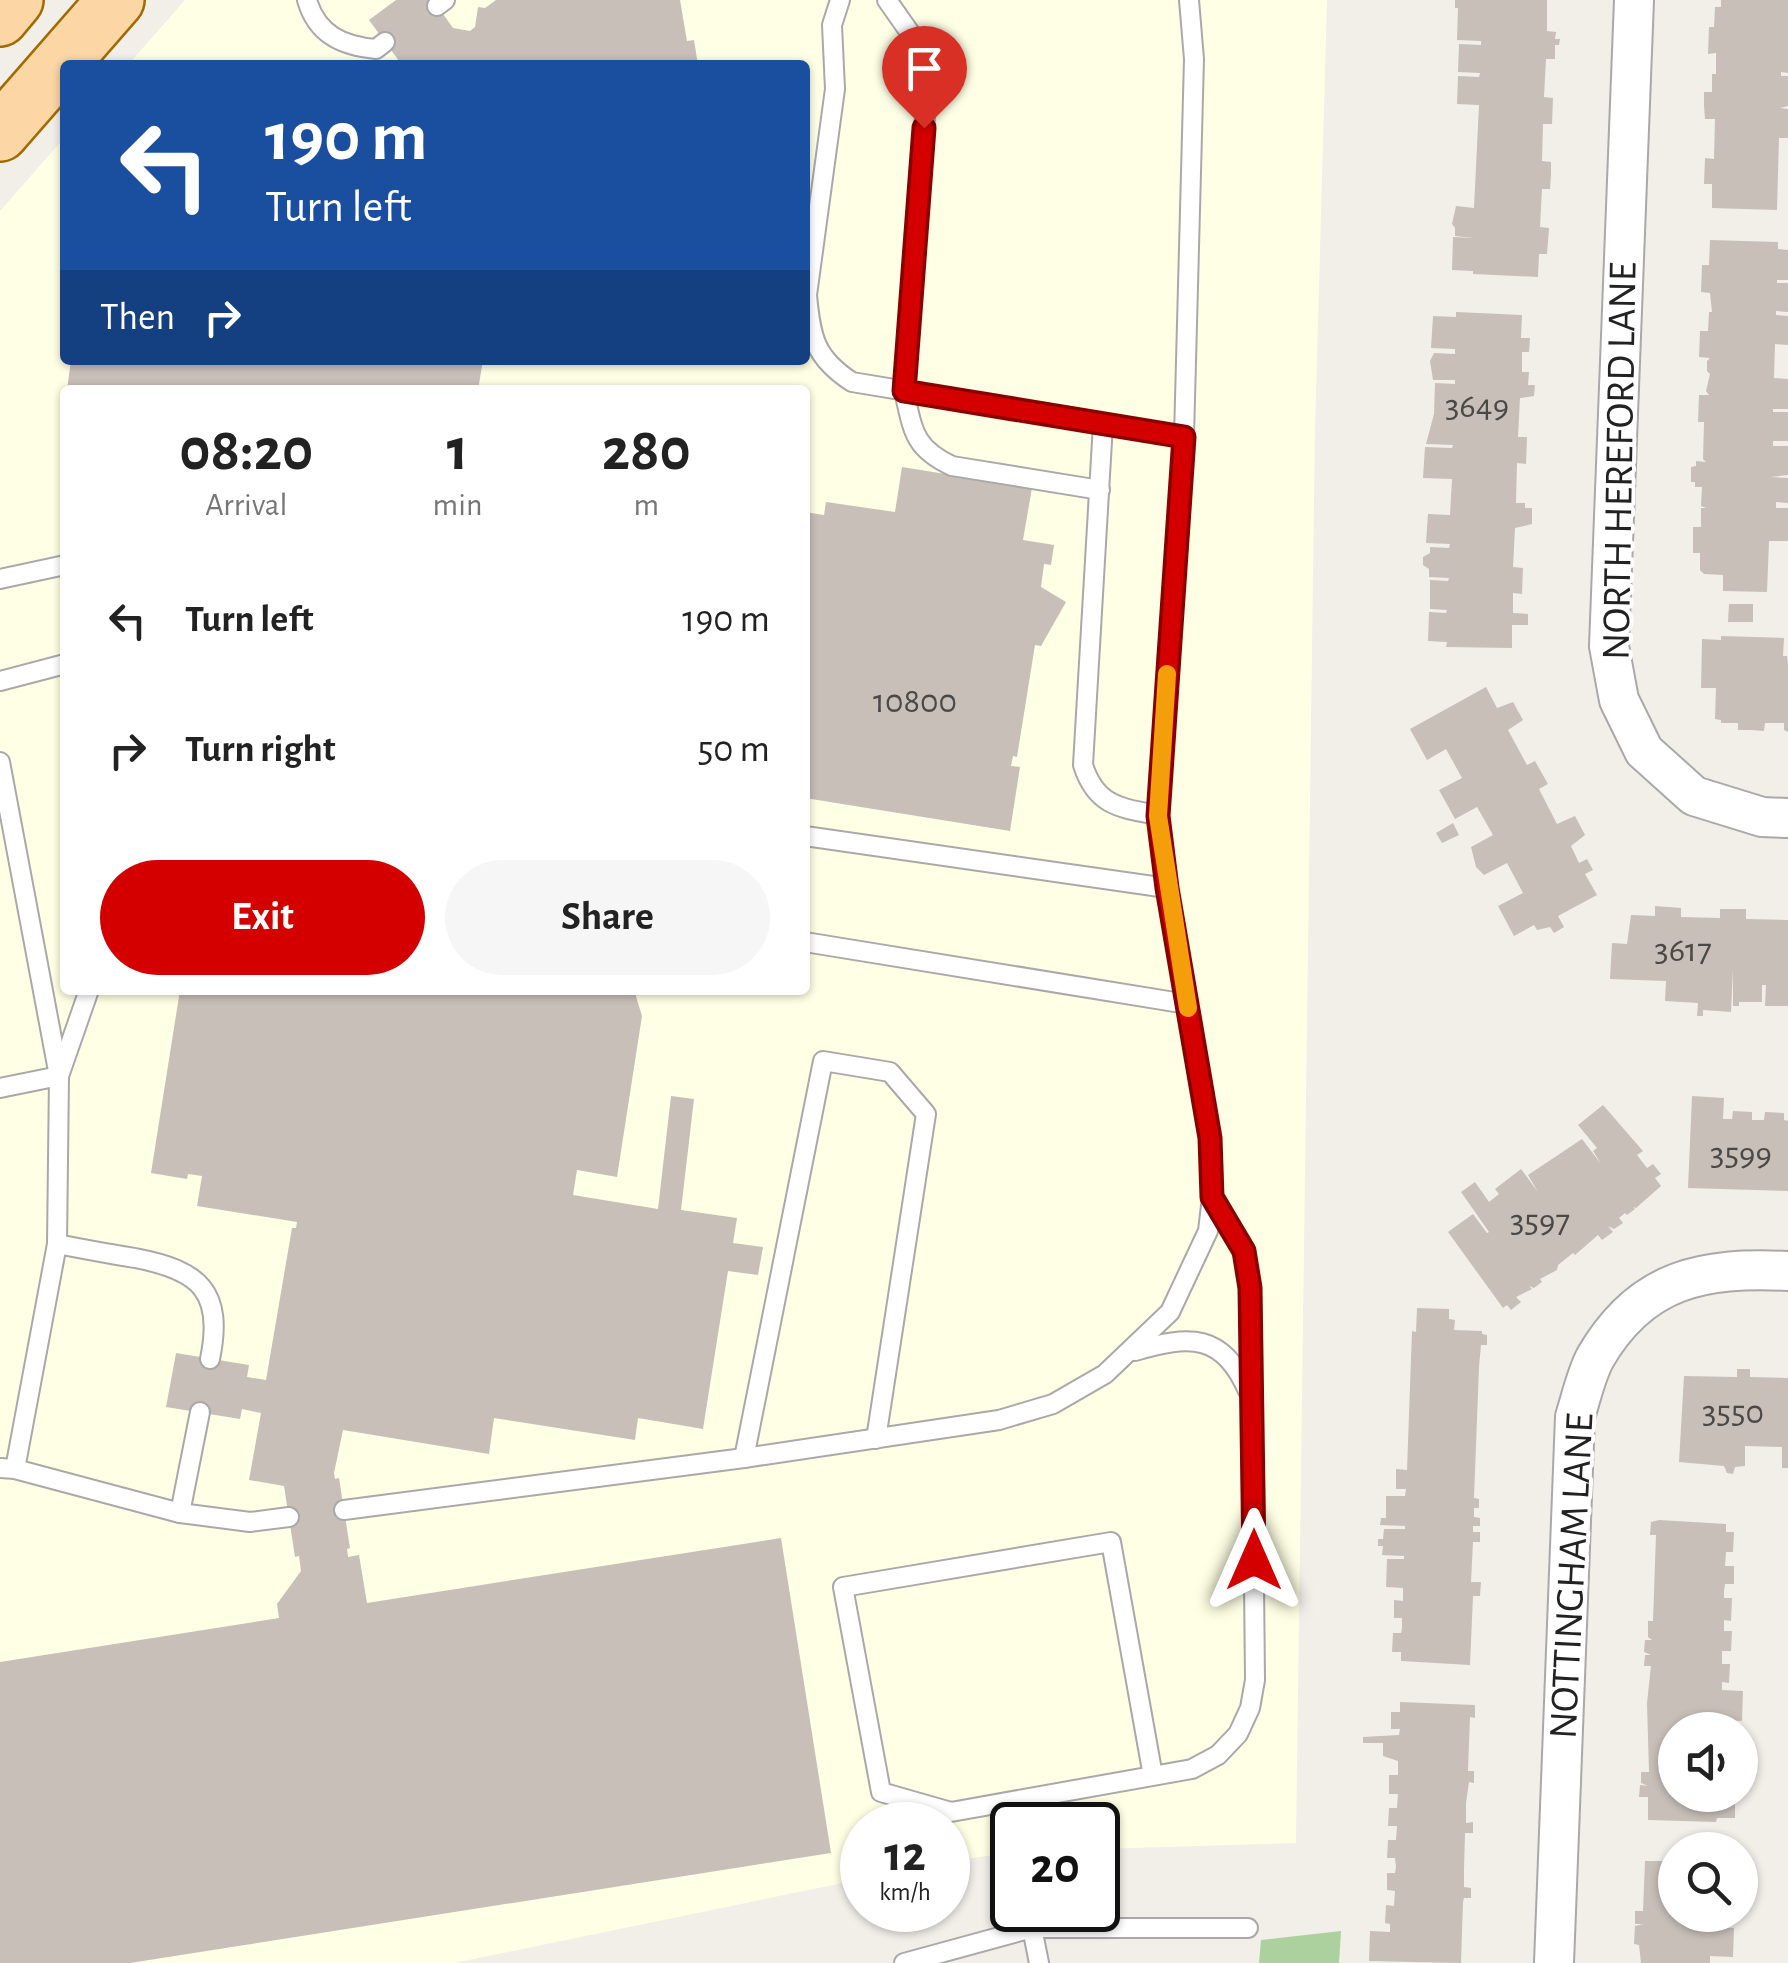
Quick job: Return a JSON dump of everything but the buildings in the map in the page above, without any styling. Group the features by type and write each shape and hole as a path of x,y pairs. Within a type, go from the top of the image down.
{"main road":[{"path":"0,18 15,0"},
{"path":"64,60 116,0"},
{"path":"0,134 60,65"}],"street":[{"name":"NORTH HEREFORD LANE","path":"1634,0 1609,646 1619,700 1644,751 1694,796 1762,817 1788,818"},
{"name":"NOTTINGHAM LANE","path":"1554,1963 1575,1417 1594,1359 1634,1306 1687,1278 1735,1268 1788,1270"}],"lane":[{"path":"308,0 311,14 322,30 338,41 376,49 385,42"},
{"path":"810,267 835,89 832,25 840,0"},
{"path":"887,0 915,40 927,91 904,391 914,435 929,455 952,466 1100,490"},
{"path":"344,1510 999,1420 1052,1404 1105,1374 1170,1312 1208,1231 1212,1197 1210,1138 1158,816 1184,437 1194,59 1189,0"},
{"path":"810,323 818,350 829,367 852,382 1184,437"},
{"path":"1103,424 1083,765 1090,787 1115,806 1158,816"},
{"path":"0,579 60,566"},
{"path":"0,682 60,665"},
{"path":"0,762 59,1076 57,1244 8,1468 180,1513 250,1522 289,1517"},
{"path":"810,837 1167,888"},
{"path":"810,943 1187,1004"},
{"path":"59,1076 87,995"},
{"path":"744,1458 823,1061 890,1072 926,1114 876,1439"},
{"path":"0,1088 59,1076"},
{"path":"1153,1776 1111,1542 843,1587 881,1792 951,1812 1153,1776 1192,1769 1218,1754 1238,1734 1250,1708 1254,1680 1250,1288 1244,1251 1212,1197"},
{"path":"57,1244 159,1263 196,1279 215,1314 210,1359"},
{"path":"1128,1354 1183,1340 1217,1348 1231,1360 1253,1401"},
{"path":"180,1513 200,1412"},
{"path":"1120,1928 1248,1928"},
{"path":"904,1963 1017,1932"},
{"path":"1033,1932 1039,1963"}],"shaded area":[{"path":"185,0 1327,0 1315,428 1296,1843 1120,1848 1120,1802 990,1802 990,1855 970,1859 970,1802 840,1802 840,1884 454,1963 0,1963 0,211 60,143 60,365 810,365 810,60 132,60"}],"green space":[{"path":"1341,1931 1339,1963 1259,1963 1261,1940"}],"slow traffic":[{"path":"1167,674 1158,816 1188,1008"}],"route":[{"path":"924,128 904,391 1184,437 1158,816 1210,1138 1212,1197 1244,1251 1250,1288 1254,1560"}]}
